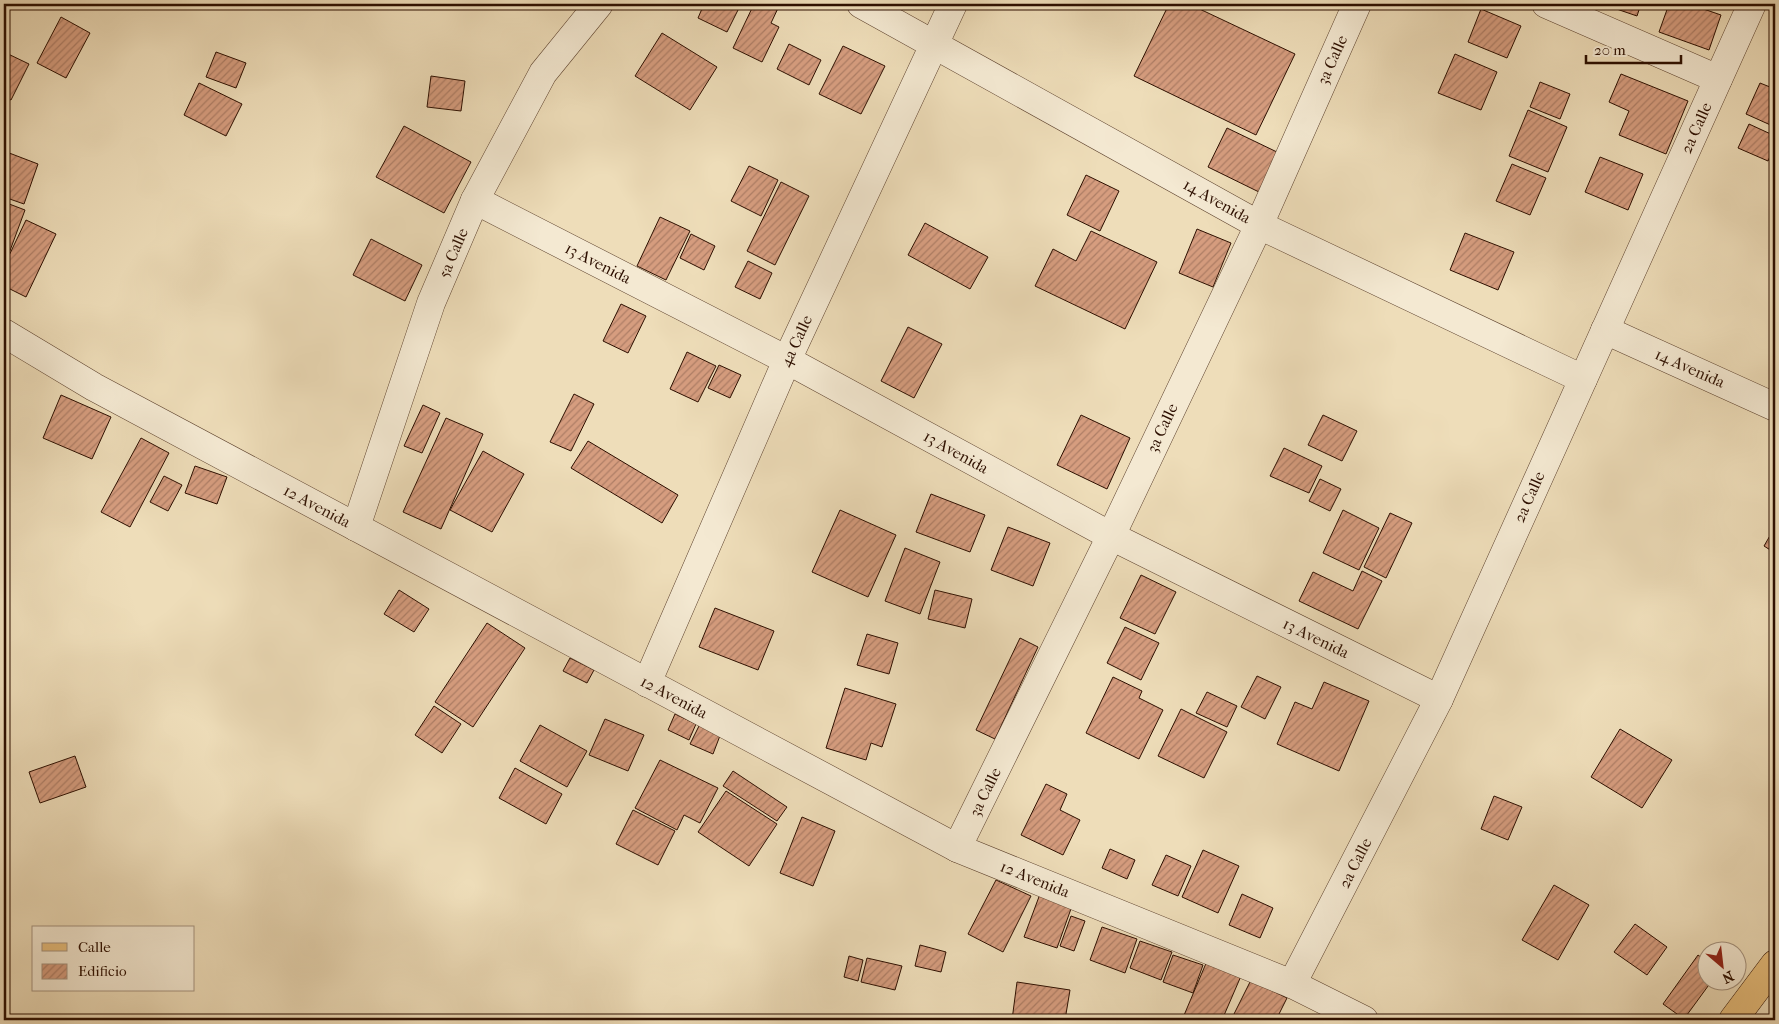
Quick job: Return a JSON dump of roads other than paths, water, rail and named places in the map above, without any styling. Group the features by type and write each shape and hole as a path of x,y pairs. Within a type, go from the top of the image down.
{"main road":[{"path":"1733,1020 1775,964"}],"street":[{"name":"5a Calle","path":"356,527 431,303 475,200 543,73 599,4"},
{"name":"14 Avenida","path":"862,4 1259,225 1583,379"},
{"name":"4a Calle","path":"647,683 787,360 953,4"},
{"name":"3a Calle","path":"957,848 1111,536 1259,225 1357,4"},
{"path":"1546,4 1718,79"},
{"name":"2a Calle","path":"1292,984 1439,699 1752,4"},
{"name":"13 Avenida","path":"475,200 787,360 1111,536 1439,699"},
{"name":"14 Avenida","path":"1605,330 1775,407"},
{"name":"12 Avenida","path":"4,333 94,387 957,848 1292,984 1364,1020"}]}
